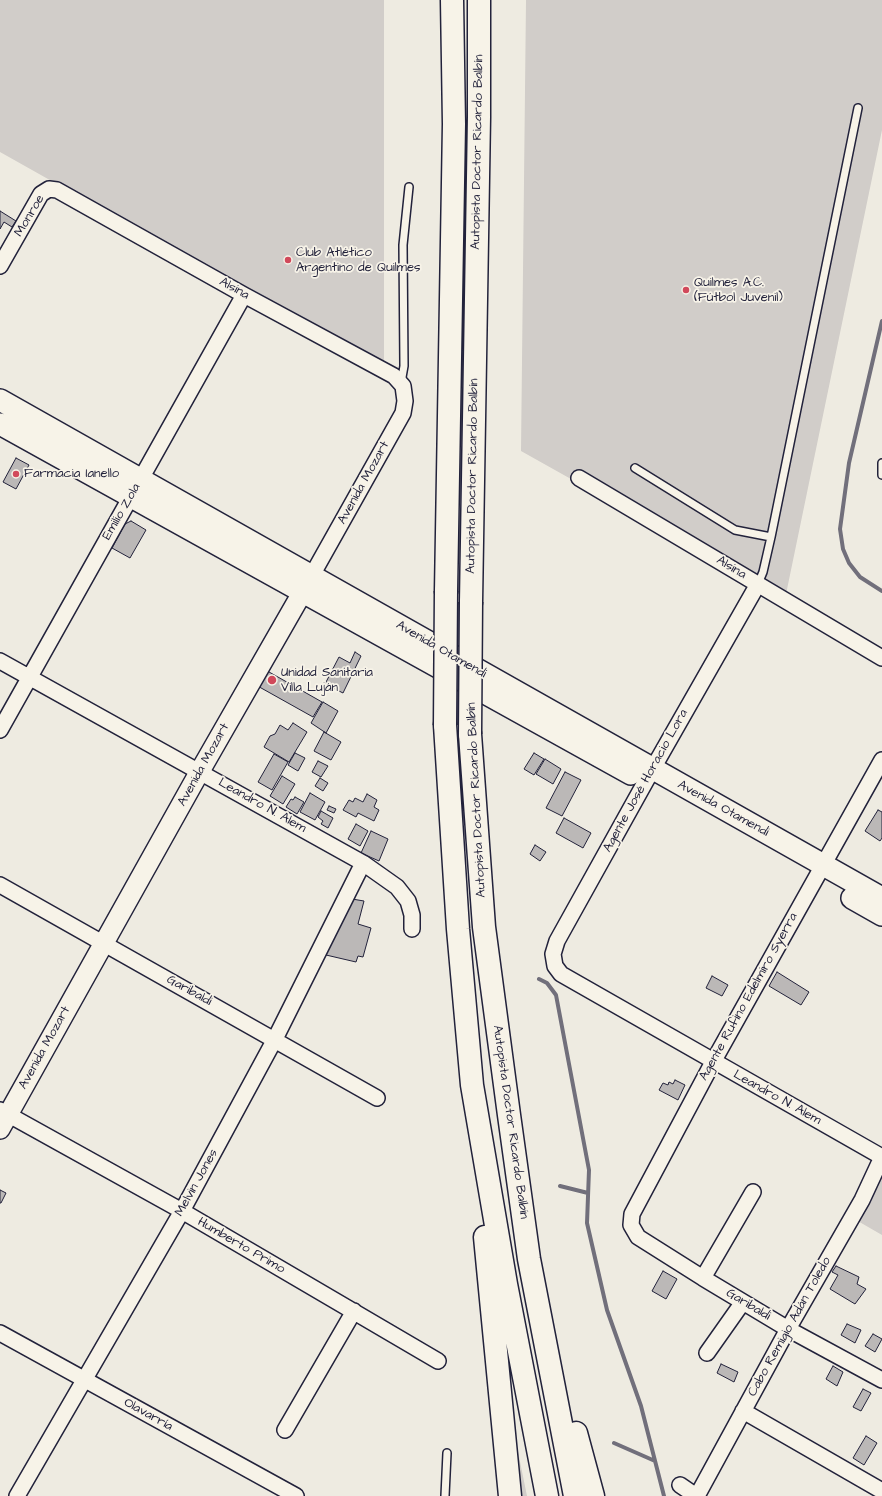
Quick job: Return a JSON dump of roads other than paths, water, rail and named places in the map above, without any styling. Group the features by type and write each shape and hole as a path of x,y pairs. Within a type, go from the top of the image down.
{"highway":[{"name":"Autopista Doctor Ricardo Balbín","path":"452,0 454,124 445,725 458,929 472,1085 506,1284 547,1496"},
{"name":"Autopista Doctor Ricardo Balbín","path":"478,0 479,118 470,734 484,927 529,1259 575,1496"},
{"path":"472,1085 489,1286 510,1496"},
{"path":"529,1259 593,1496"}],"main road":[{"name":"Avenida Otamendi","path":"0,400 135,488"},
{"name":"Avenida Otamendi","path":"0,424 135,488 818,871 882,915"},
{"name":"Avenida Otamendi","path":"818,871 882,898"}],"street":[{"name":"Alsina","path":"50,189 57,190 244,295 394,376 401,384"},
{"name":"Monroe","path":"0,266 41,194 50,189"},
{"name":"Emilio Zola","path":"0,730 244,295"},
{"name":"Avenida Mozart","path":"3,1118 104,943 403,413 405,401 401,384"},
{"name":"Alsina","path":"579,478 882,658"},
{"name":"Agente José Horacio Lora","path":"568,978 561,974 555,966 553,954 557,941 648,776 758,584"},
{"name":"Leandro N. Alem","path":"0,661 363,863 397,887 408,901 412,915 412,929"},
{"name":"Agente Rufino Edelmiro Syerra","path":"638,1237 631,1225 632,1214 713,1062 818,871 882,760"},
{"name":"Melvin Jones","path":"17,1496 182,1211 275,1039 363,863"},
{"name":"Garibaldi","path":"0,885 377,1098"},
{"name":"Leandro N. Alem","path":"568,978 882,1157"},
{"name":"Humberto Primo","path":"3,1118 182,1211 438,1361"},
{"name":"Cabo Remigio Adán Toledo","path":"697,1496 788,1329 862,1200 882,1157"},
{"path":"703,1278 753,1192"},
{"name":"Garibaldi","path":"638,1237 788,1329 880,1374"},
{"path":"707,1353 743,1302"},
{"path":"285,1430 354,1311"},
{"name":"Olavarría","path":"0,1333 296,1496"},
{"path":"743,1411 882,1491"},
{"path":"680,1485 697,1496"}],"lane":[{"path":"758,584 763,572 771,537 858,108"},
{"path":"401,384 404,366 403,245 409,187"},
{"path":"882,463 882,475"},
{"path":"635,468 735,530 771,537"},
{"path":"445,1496 447,1453"}],"waterway":[{"path":"882,321 849,463 840,529 843,549 849,563 860,577 882,591"},
{"path":"539,979 547,983 556,995 589,1170 587,1223 607,1310 641,1406 664,1496"},
{"path":"560,1186 588,1193"},
{"path":"614,1443 655,1461"}],"place":[{"name":"Club Atlético Argentino de Quilmes","path":"288,260"},
{"name":"Quilmes A.C. (Fútbol Juvenil)","path":"686,290"},
{"name":"Farmacia Ianello","path":"16,474"},
{"name":"Unidad Sanitaria Villa Luján","path":"272,680"}]}
